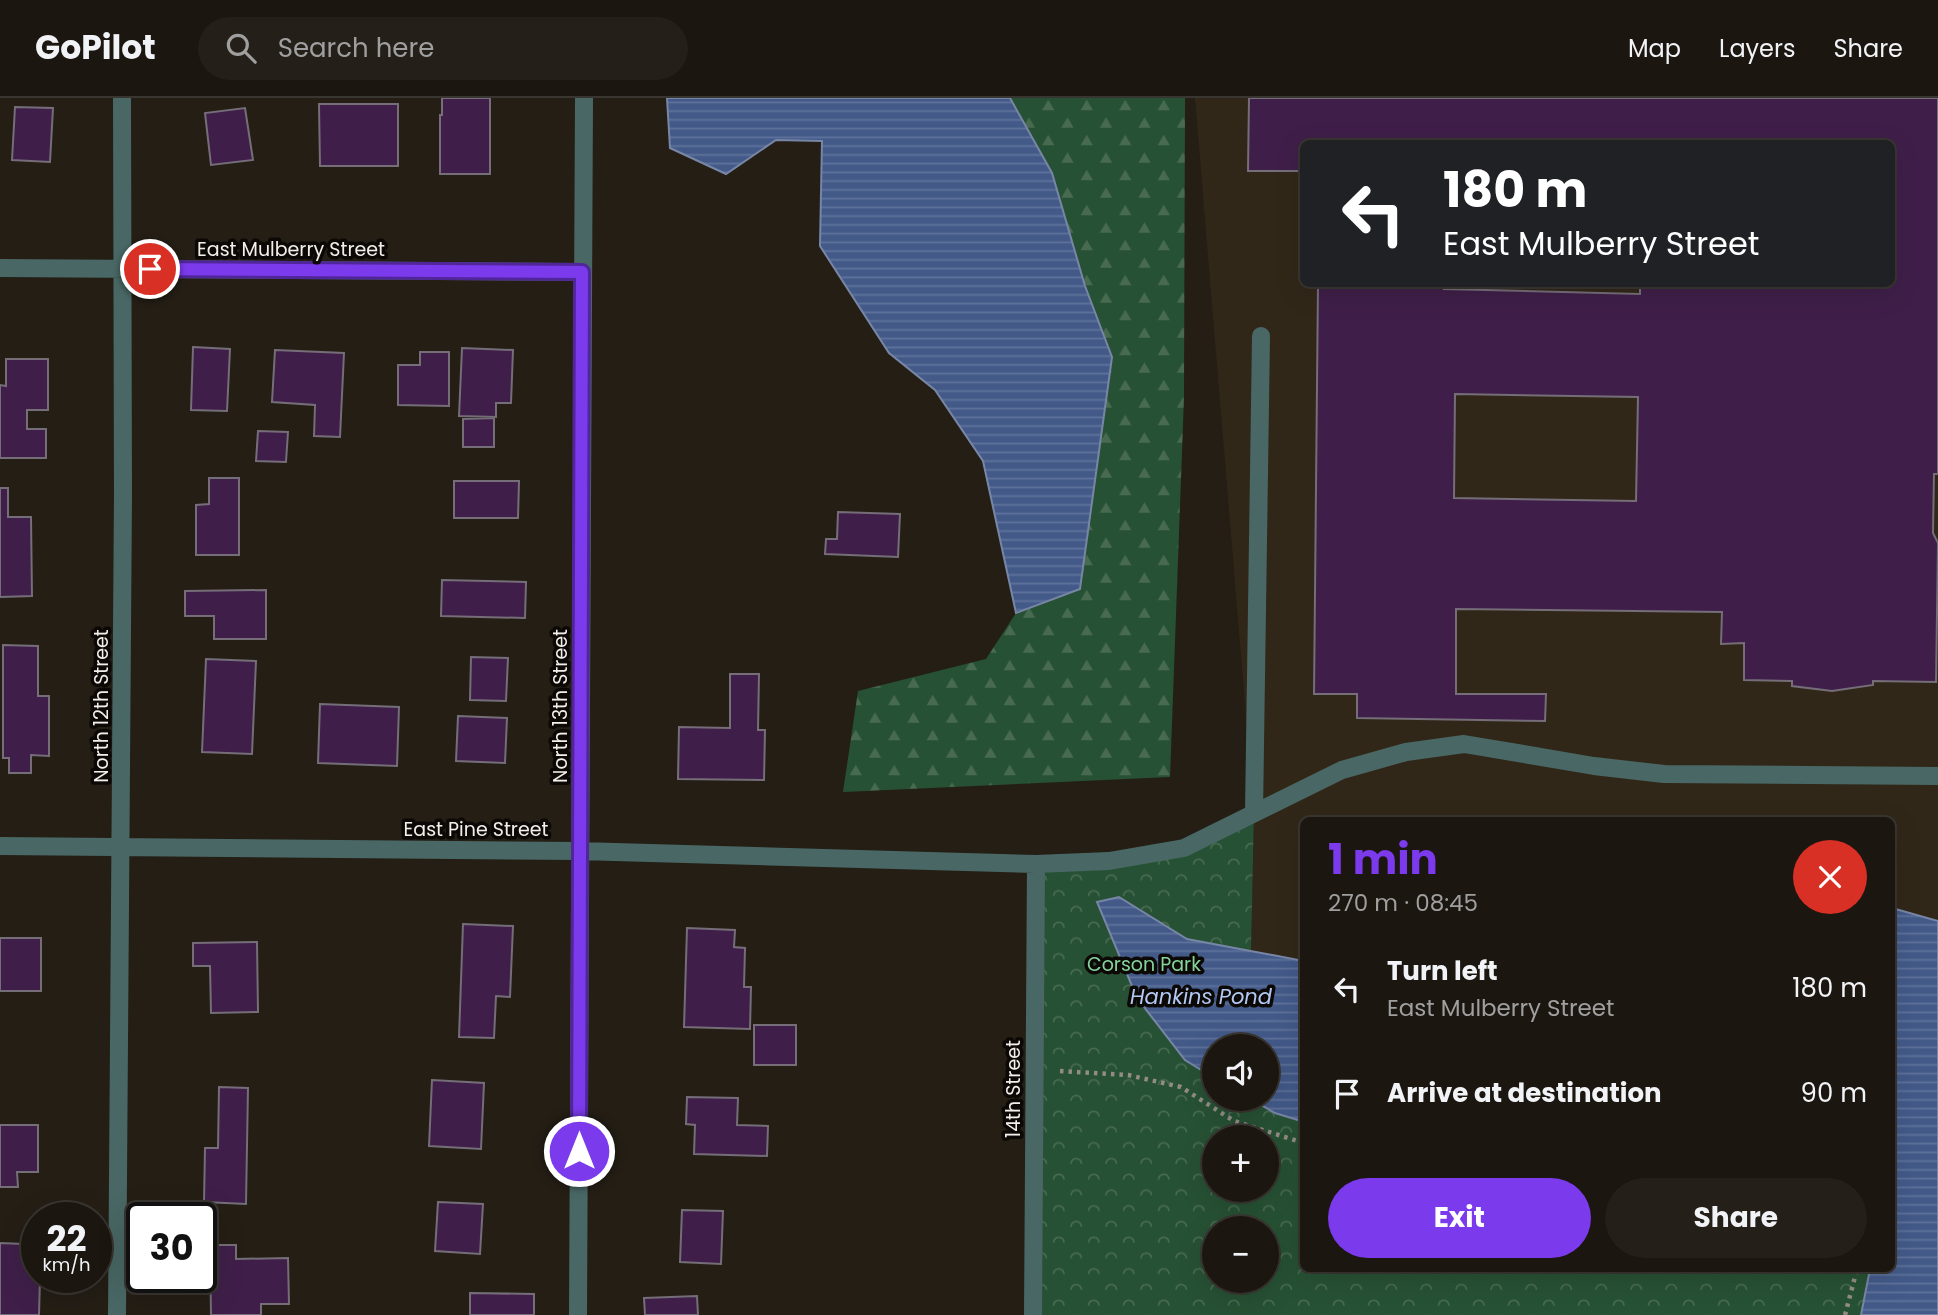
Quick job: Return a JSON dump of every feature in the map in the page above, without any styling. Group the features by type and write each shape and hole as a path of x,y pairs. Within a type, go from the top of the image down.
{"street":[{"name":"North 12th Street","path":"117,1315 122,98"},
{"name":"North 13th Street","path":"578,1315 584,98"},
{"name":"East Mulberry Street","path":"0,268 582,272"},
{"path":"1254,813 1261,336"},
{"name":"East Pine Street","path":"0,846 580,850 1036,864 1110,861 1184,848 1342,770 1406,752 1464,744 1594,766 1664,774 1938,776"},
{"name":"14th Street","path":"1033,1315 1036,864"}],"path":[{"path":"1034,1070 1128,1075 1181,1087 1234,1121 1300,1142"},
{"path":"1845,1315 1856,1272"}],"shaded area":[{"path":"1195,98 1938,98 1938,921 1895,909 1895,817 1300,817 1300,960 1251,952 1254,813"}],"green space":[{"path":"1010,98 1185,98 1184,397 1170,777 843,792 858,691 986,659 1016,613 1080,589 1112,357 1085,286 1052,173"},
{"name":"Corson Park","path":"1254,813 1251,952 1300,960 1300,1272 1895,1272 1895,909 1938,921 1938,1315 1033,1315 1036,864 1184,848"}],"water":[{"path":"667,98 1010,98 1052,173 1085,286 1112,357 1080,589 1016,613 983,461 935,390 889,353 820,246 822,141 776,140 726,174 670,148"},
{"name":"Hankins Pond","path":"1119,897 1187,939 1300,960 1300,1121 1272,1111 1279,1111 1279,1034 1202,1034 1202,1071 1185,1060 1137,998 1097,902"},
{"path":"1895,909 1938,921 1938,1315 1861,1315 1869,1272 1895,1272"}],"building":[{"path":"442,98 490,98 490,174 440,174"},
{"path":"1249,98 1938,98 1938,474 1934,474 1933,533 1938,543 1936,682 1873,681 1873,685 1832,691 1792,686 1792,681 1744,680 1744,643 1721,644 1722,612 1456,609 1456,694 1546,694 1545,721 1357,718 1357,694 1314,694 1318,287 1444,287 1640,294 1640,287 1895,287 1895,140 1300,140 1300,171 1248,171","holes":["1455,394 1638,397 1636,501 1454,498"]},
{"path":"319,104 398,104 398,166 320,166"},
{"path":"15,107 53,108 50,162 12,160"},
{"path":"245,108 253,160 211,165 205,113"},
{"path":"193,347 230,349 227,411 191,410"},
{"path":"462,348 513,350 511,403 496,403 496,417 459,416"},
{"path":"275,350 344,353 340,437 314,436 315,405 272,402"},
{"path":"420,352 449,352 449,406 398,405 398,365 420,365"},
{"path":"6,359 48,359 48,410 27,410 27,429 46,429 46,458 0,458 0,385 6,386"},
{"path":"494,418 494,447 463,447 463,419"},
{"path":"258,431 288,432 286,462 256,461"},
{"path":"209,478 239,478 239,555 196,555 196,505 209,504"},
{"path":"454,481 519,481 518,518 454,518"},
{"path":"0,488 8,488 8,517 31,517 32,596 0,597"},
{"path":"838,512 900,514 898,557 825,554 826,539 837,539"},
{"path":"442,580 526,582 525,618 441,616"},
{"path":"266,590 266,639 214,639 214,616 185,616 185,591"},
{"path":"3,645 38,646 38,696 49,696 49,756 31,755 31,773 9,773 9,758 3,758"},
{"path":"471,657 508,658 506,701 470,700"},
{"path":"206,659 256,661 252,754 202,752"},
{"path":"730,674 759,674 758,730 765,730 764,780 678,779 679,727 730,728"},
{"path":"320,704 399,707 397,766 318,763"},
{"path":"458,716 507,718 505,763 456,761"},
{"path":"463,924 513,926 510,997 496,996 494,1038 459,1037"},
{"path":"687,928 735,930 734,947 745,948 744,987 751,987 750,1029 684,1027"},
{"path":"0,938 41,938 41,991 0,991"},
{"path":"257,942 258,1012 211,1013 210,966 193,966 193,943"},
{"path":"754,1025 796,1025 796,1065 754,1065"},
{"path":"432,1080 484,1083 481,1149 429,1146"},
{"path":"219,1087 248,1088 246,1204 204,1202 205,1148 218,1148"},
{"path":"687,1097 738,1098 737,1125 768,1126 767,1156 694,1154 695,1125 686,1124"},
{"path":"0,1125 38,1125 38,1172 17,1172 18,1187 0,1187"},
{"path":"438,1202 483,1204 480,1254 435,1251"},
{"path":"682,1210 723,1211 721,1264 680,1262"},
{"path":"0,1243 21,1244 21,1293 40,1293 39,1315 0,1315"},
{"path":"217,1245 236,1245 236,1259 288,1258 289,1304 261,1304 261,1315 211,1315 211,1293 217,1293"},
{"path":"470,1293 534,1294 534,1315 470,1315"},
{"path":"697,1296 698,1315 645,1315 644,1298"}],"route":[{"path":"150,269 582,272 579,1151"}]}
